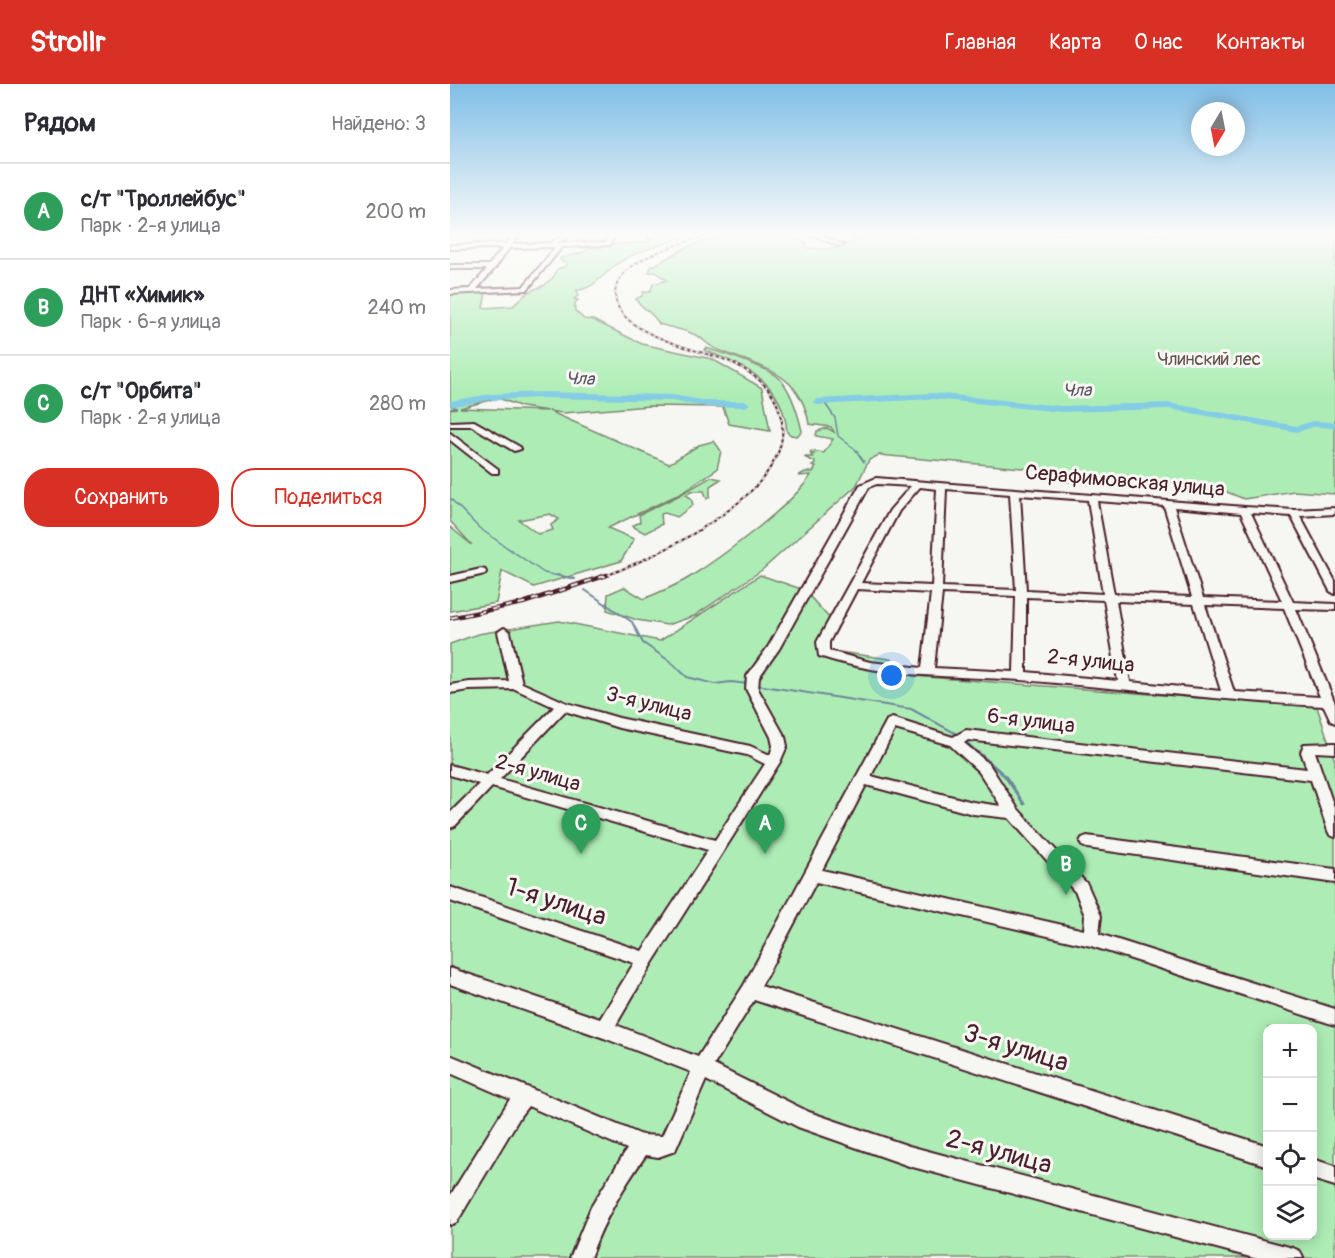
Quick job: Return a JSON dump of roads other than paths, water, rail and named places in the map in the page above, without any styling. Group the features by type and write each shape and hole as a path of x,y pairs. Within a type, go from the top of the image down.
{"street":[{"path":"472,291 475,288"},
{"path":"450,292 526,288"},
{"path":"450,424 474,423 517,449"},
{"path":"450,436 495,471"},
{"name":"Серафимовская улица","path":"773,762 780,746 778,737 752,689 753,676 773,648 865,485 876,481 1245,510 1335,718"},
{"path":"917,485 895,510 855,586 1022,591 1335,607"},
{"path":"928,671 937,588 942,487"},
{"path":"1015,492 1022,591 1020,676"},
{"path":"1092,498 1125,686"},
{"path":"1168,504 1225,687 1230,696"},
{"path":"1245,510 1294,513 1335,511"},
{"path":"1294,513 1335,591"},
{"path":"450,579 481,572"},
{"name":"2-я улица","path":"855,586 823,642 823,653 849,663 928,671 1020,676 1230,696 1328,702"},
{"path":"504,632 516,685"},
{"name":"3-я улица","path":"450,689 469,686 516,685 563,706 620,723 750,751 773,762"},
{"path":"450,822 563,706"},
{"path":"450,1064 642,1145 657,1147 668,1144 702,1068 750,991 892,723 955,742"},
{"name":"6-я улица","path":"1091,939 1093,916 1082,889 1013,813 984,768 955,742 966,735 1316,775"},
{"path":"1335,748 1309,747 1308,752 1335,831"},
{"path":"604,1029 645,960 773,762"},
{"name":"2-я улица","path":"450,770 719,847"},
{"path":"862,779 973,808 1013,813"},
{"path":"1087,842 1335,876"},
{"path":"811,874 1091,939 1335,1017"},
{"name":"1-я улица","path":"450,894 625,951 645,960"},
{"name":"2-я улица","path":"450,976 604,1029 702,1068 805,1120 909,1156 1293,1258"},
{"name":"3-я улица","path":"750,991 1263,1154"},
{"path":"450,1215 514,1108 525,1096"},
{"path":"580,1258 585,1242 627,1164 642,1145"},
{"path":"1317,1171 1335,1176"}],"waterway":[{"name":"Чла","path":"450,404 491,397 543,395 672,398 707,404 746,404"},
{"name":"Чла","path":"817,402 933,396 1061,409 1169,406 1297,429 1313,424 1335,425"},
{"path":"824,402 835,418 838,436 855,449 864,462"},
{"path":"450,498 479,528 544,573 564,577"},
{"path":"557,575 575,579"},
{"path":"585,590 632,622 643,643 671,662 687,677 715,684 731,682 748,684"},
{"path":"757,685 911,709 955,733"},
{"path":"965,741 981,755"},
{"path":"979,753 1005,776 1024,804"}],"railway":[{"path":"603,577 658,553 721,516 749,493 770,468 781,441 780,413 775,399 759,380 732,363 657,337 639,327 625,316 616,303 616,288"},
{"path":"450,618 523,603 607,575"}],"place":[{"name":"с/т \"Орбита\"","path":"581,854"},
{"name":"с/т \"Троллейбус\"","path":"765,854"},
{"name":"ДНТ «Химик»","path":"1066,895"}],"park label":[{"name":"Члинский лес","path":"1209,359"}]}
